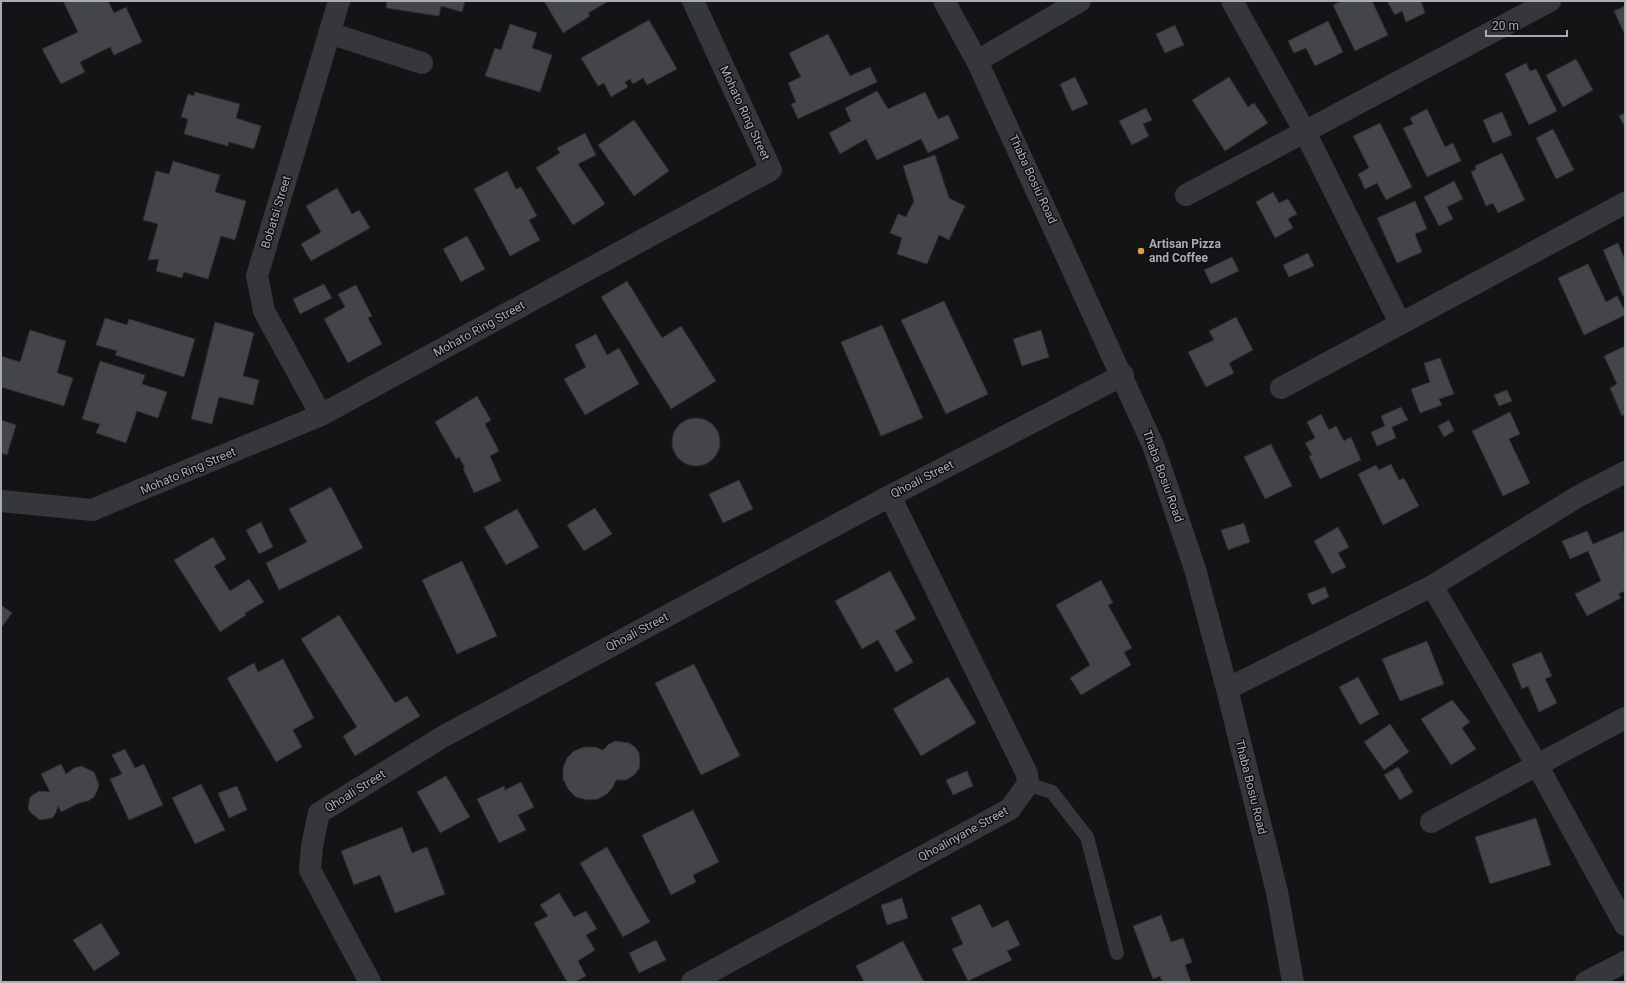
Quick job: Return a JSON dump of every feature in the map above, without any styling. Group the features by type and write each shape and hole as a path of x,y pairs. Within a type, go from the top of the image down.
{"street":[{"name":"Bobatsi Street","path":"321,415 264,311 257,276 339,1"},
{"name":"Mohato Ring Street","path":"1,501 92,510 321,415 771,170 692,1"},
{"name":"Thaba Bosiu Road","path":"944,1 977,61 1123,375 1153,445 1190,554 1227,689 1277,892 1293,982"},
{"path":"977,61 1080,1"},
{"path":"1232,1 1305,132 1400,323"},
{"path":"1186,195 1550,1"},
{"path":"329,33 422,63"},
{"path":"1281,388 1625,203"},
{"name":"Qhoali Street","path":"370,982 310,870 312,846 319,813 444,736 890,496 1123,375"},
{"path":"1227,689 1432,586 1577,497 1625,472"},
{"path":"890,496 1027,774 1028,784"},
{"path":"1432,586 1537,765 1625,925"},
{"path":"1431,822 1625,718"},
{"name":"Qhoalinyane Street","path":"692,982 1010,809 1028,784"},
{"path":"1586,982 1625,962"}],"lane":[{"path":"1028,784 1052,792 1087,837 1117,953"}],"building":[{"path":"63,1 108,1 114,13 126,7 142,42 114,55 110,47 80,62 85,72 61,84 42,49 78,32"},
{"path":"387,1 465,1 462,12 441,6 439,16 386,8"},
{"path":"544,1 609,1 588,13 590,16 563,33"},
{"path":"1342,1 1372,1 1388,35 1355,51 1333,5"},
{"path":"1387,1 1421,1 1425,13 1406,22 1402,11 1395,15"},
{"path":"1625,6 1625,35 1614,11"},
{"path":"649,20 677,69 647,85 643,78 633,84 630,79 625,82 628,87 611,97 604,83 598,86 581,58"},
{"path":"1328,21 1343,52 1315,66 1306,48 1294,53 1288,41"},
{"path":"510,24 537,33 532,48 552,55 540,92 485,76 495,48 501,50"},
{"path":"1175,25 1184,45 1165,53 1156,34"},
{"path":"828,34 850,76 870,67 877,82 798,119 791,104 796,102 788,83 801,77 789,53"},
{"path":"1576,59 1593,90 1563,107 1546,75"},
{"path":"1526,63 1530,71 1536,69 1557,111 1529,125 1505,74"},
{"path":"1075,77 1088,104 1072,111 1060,84"},
{"path":"1229,77 1248,107 1254,103 1268,123 1225,151 1192,100"},
{"path":"877,91 888,109 925,92 938,119 948,115 959,138 928,153 921,139 877,160 866,139 840,154 829,133 851,121 845,108"},
{"path":"195,92 240,104 236,118 261,126 254,149 229,142 228,146 184,134 188,119 181,117 188,94 194,96"},
{"path":"1146,108 1152,120 1143,124 1149,136 1132,145 1119,121"},
{"path":"1427,109 1445,147 1453,143 1461,161 1427,177 1403,128 1413,124 1410,118"},
{"path":"1502,112 1512,135 1493,143 1483,120"},
{"path":"1625,113 1625,127 1619,116"},
{"path":"634,120 669,171 634,196 598,145"},
{"path":"1380,123 1412,187 1386,200 1377,183 1365,189 1358,174 1369,168 1353,136"},
{"path":"1553,129 1574,170 1556,179 1536,138"},
{"path":"585,133 596,155 578,164 605,204 573,225 536,168 560,153 557,148"},
{"path":"1502,153 1525,200 1498,213 1493,203 1486,206 1471,172 1476,169 1475,166"},
{"path":"935,155 949,198 965,206 949,240 939,235 927,264 897,254 902,238 890,233 898,214 906,217 914,201 903,166"},
{"path":"173,161 220,175 215,192 246,201 235,240 221,236 208,279 184,272 182,278 156,271 159,259 148,260 158,224 143,220 156,171 169,174"},
{"path":"507,171 516,189 521,187 537,216 529,220 540,240 510,256 474,189"},
{"path":"1454,181 1463,199 1447,207 1453,219 1439,226 1424,197"},
{"path":"337,188 352,214 359,210 370,228 311,261 301,244 321,232 306,206"},
{"path":"1273,192 1279,203 1288,199 1297,214 1288,219 1293,228 1275,238 1256,202"},
{"path":"1415,201 1427,229 1415,234 1422,252 1397,263 1377,218"},
{"path":"467,236 485,269 461,282 443,249"},
{"path":"1618,243 1625,260 1625,295 1623,296 1603,250"},
{"path":"1308,253 1314,266 1289,277 1283,265"},
{"path":"1232,257 1239,271 1211,284 1204,270"},
{"path":"1588,264 1606,302 1617,296 1625,311 1625,315 1584,335 1558,278"},
{"path":"627,281 662,338 681,326 716,381 671,409 601,297"},
{"path":"324,284 332,298 300,314 293,299"},
{"path":"356,285 372,316 368,318 382,344 348,363 324,319 345,307 338,294"},
{"path":"944,301 988,394 946,414 901,320"},
{"path":"1236,317 1253,350 1229,363 1234,373 1206,387 1188,352 1214,340 1209,331"},
{"path":"105,318 127,325 129,319 195,339 184,377 115,355 117,351 96,345"},
{"path":"215,322 254,333 243,376 259,380 253,405 219,397 212,424 191,419"},
{"path":"882,325 923,418 881,436 841,342"},
{"path":"30,330 66,341 57,373 73,378 64,406 1,387 1,356 20,362"},
{"path":"1041,330 1049,357 1022,366 1013,339"},
{"path":"596,334 607,355 619,348 639,384 585,415 564,379 586,367 575,345"},
{"path":"1625,346 1625,414 1622,416 1610,388 1617,384 1604,356"},
{"path":"1440,358 1454,394 1439,399 1442,405 1420,413 1411,389 1430,382 1424,363"},
{"path":"100,361 145,375 142,384 167,392 158,418 137,411 126,443 96,433 100,424 82,419"},
{"path":"1507,390 1512,401 1499,406 1494,395"},
{"path":"477,396 491,420 485,424 499,451 490,456 501,481 474,493 463,468 465,468 459,457 456,459 435,422"},
{"path":"1401,407 1408,420 1392,427 1396,438 1377,446 1371,432 1385,426 1381,416"},
{"path":"1510,412 1520,434 1509,439 1530,483 1503,496 1472,431"},
{"path":"1321,414 1329,430 1336,426 1344,441 1351,437 1361,460 1320,479 1309,456 1312,455 1305,443 1315,438 1307,422"},
{"path":"691,418 701,418 710,422 716,428 719,433 719,451 710,462 701,466 691,466 682,462 676,456 672,447 672,437 676,428 682,422"},
{"path":"1,420 16,425 7,455 1,453"},
{"path":"1449,420 1454,431 1444,437 1438,426"},
{"path":"1271,444 1292,486 1265,499 1244,457"},
{"path":"1391,464 1399,480 1404,478 1419,506 1383,525 1358,474 1376,465 1379,470"},
{"path":"739,480 753,509 723,523 709,494"},
{"path":"331,487 363,548 279,590 266,563 307,542 289,509"},
{"path":"595,508 612,534 584,551 567,525"},
{"path":"517,509 539,547 506,565 484,527"},
{"path":"261,522 273,547 259,554 246,530"},
{"path":"1244,523 1250,542 1228,550 1221,530"},
{"path":"1338,527 1349,547 1338,553 1346,567 1332,574 1314,541"},
{"path":"1587,531 1593,544 1624,531 1625,591 1618,594 1621,598 1587,616 1575,594 1601,581 1588,551 1570,559 1562,541"},
{"path":"213,537 226,559 214,566 230,591 249,579 264,602 245,613 246,615 220,632 174,560"},
{"path":"462,561 497,636 457,654 422,580"},
{"path":"890,571 916,619 895,631 913,662 896,672 878,640 862,649 835,601"},
{"path":"1101,580 1113,603 1108,605 1132,648 1124,652 1131,665 1081,695 1070,678 1090,665 1056,605"},
{"path":"1325,587 1329,597 1312,605 1307,594"},
{"path":"1,605 12,613 1,628"},
{"path":"339,615 395,703 407,696 420,716 355,756 343,736 357,727 301,639"},
{"path":"1427,641 1444,684 1400,701 1382,659"},
{"path":"1541,652 1552,676 1545,679 1557,703 1539,712 1528,686 1522,689 1512,664"},
{"path":"283,659 314,718 293,730 302,747 276,762 227,678 254,663 258,672"},
{"path":"694,664 740,756 701,775 655,683"},
{"path":"948,677 976,723 921,756 893,709"},
{"path":"1358,677 1379,714 1360,725 1339,687"},
{"path":"1452,700 1470,722 1462,728 1476,749 1451,765 1421,719"},
{"path":"1390,724 1409,752 1384,770 1364,742"},
{"path":"615,741 629,743 635,747 639,753 639,769 633,776 626,780 616,780 613,787 607,794 598,799 587,800 576,797 568,789 563,779 563,768 567,758 574,751 584,747 595,747 603,750"},
{"path":"125,749 135,768 144,764 163,805 129,820 110,779 122,774 112,755"},
{"path":"61,764 66,774 74,768 81,766 94,772 99,785 97,791 94,797 88,801 79,803 61,812 58,806 56,813 52,818 40,820 31,813 28,808 30,797 39,791 50,792 41,774"},
{"path":"1398,767 1413,792 1400,800 1384,775"},
{"path":"967,771 973,786 953,795 946,780"},
{"path":"446,776 470,817 440,833 417,792"},
{"path":"521,782 534,807 518,815 526,830 499,843 477,799 504,786 505,790"},
{"path":"201,784 225,830 195,844 172,798"},
{"path":"237,786 247,810 229,818 218,793"},
{"path":"693,810 719,862 693,875 696,882 671,895 642,835"},
{"path":"1536,818 1551,865 1490,884 1475,837"},
{"path":"402,827 412,853 427,847 445,894 395,913 380,875 354,885 341,851"},
{"path":"607,847 650,922 623,937 580,863"},
{"path":"559,893 574,917 586,911 597,929 586,935 595,950 578,961 586,976 575,982 567,982 534,923 548,916 540,905"},
{"path":"902,898 908,918 887,925 881,905"},
{"path":"980,904 992,928 1008,920 1020,945 1007,951 1012,960 968,981 952,949 963,944 951,918"},
{"path":"1161,915 1171,942 1183,938 1192,962 1185,965 1191,982 1162,982 1160,976 1153,979 1133,926"},
{"path":"101,923 120,954 94,971 73,940"},
{"path":"656,940 666,960 639,973 629,953"},
{"path":"903,941 924,982 864,982 856,966"}],"place":[{"name":"Artisan Pizza and Coffee","path":"1141,251"}]}
